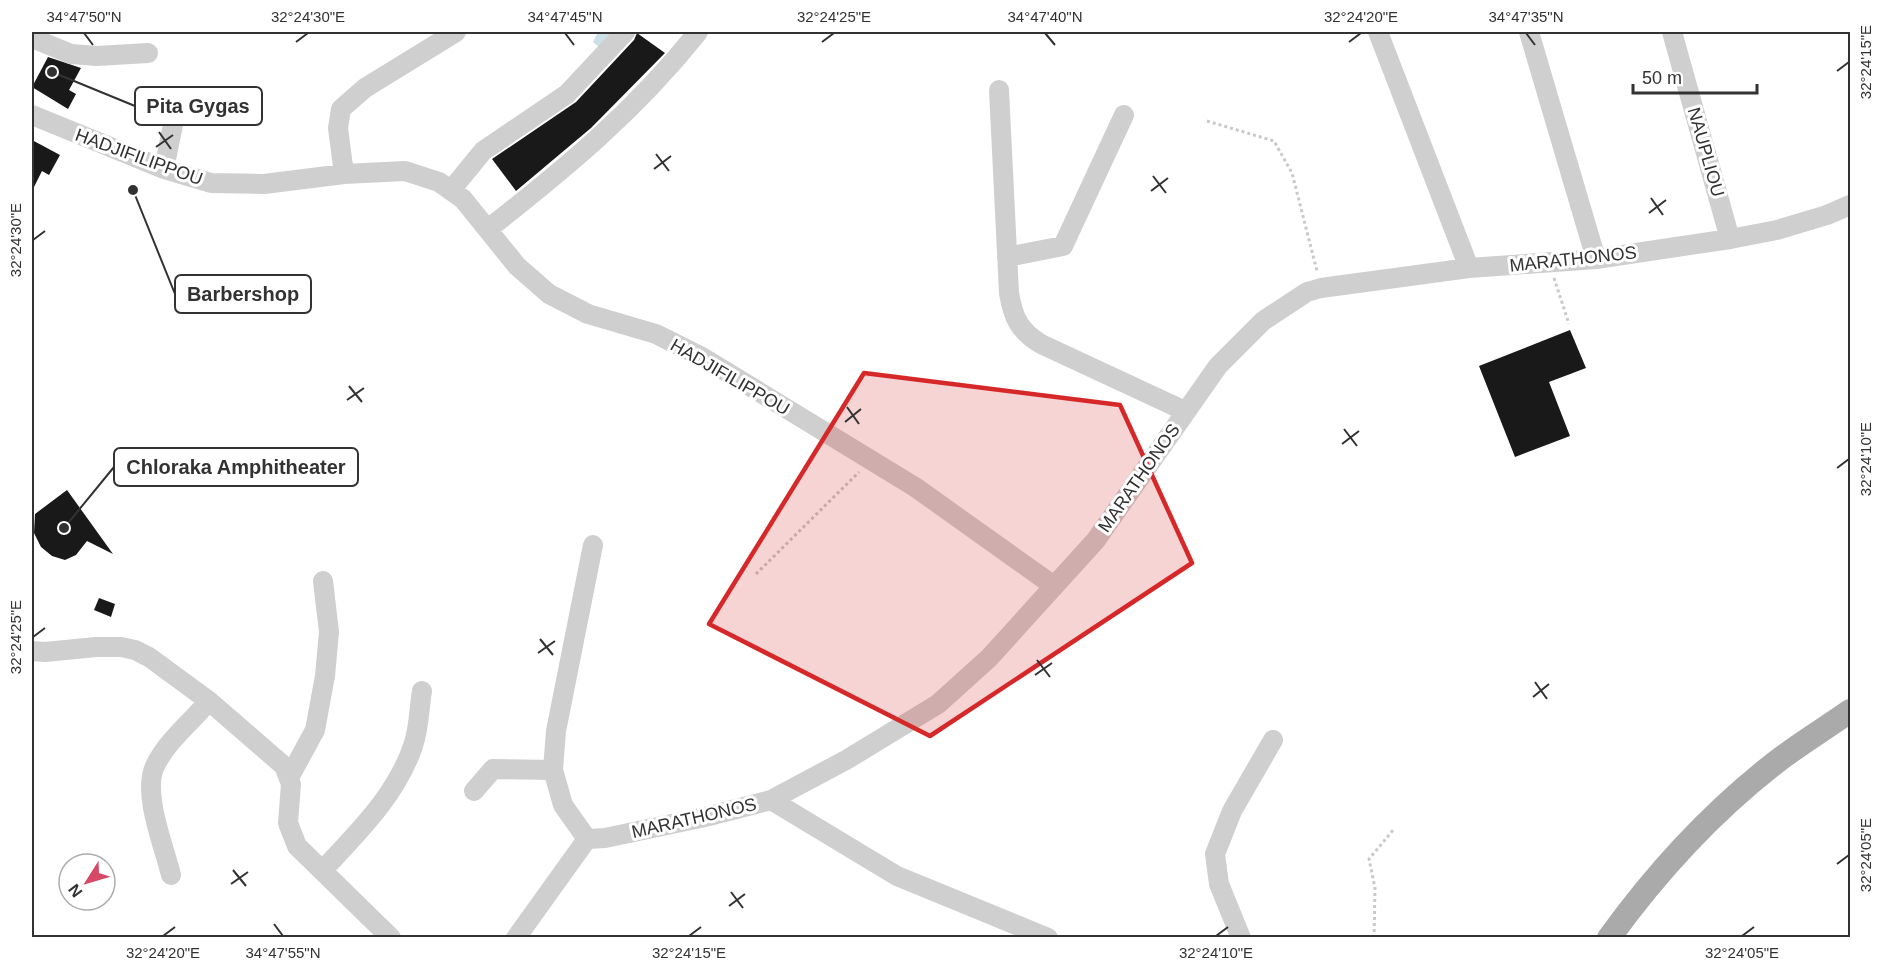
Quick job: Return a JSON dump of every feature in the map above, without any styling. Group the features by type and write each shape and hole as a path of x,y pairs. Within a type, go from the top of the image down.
{"main road":[{"path":"1609,938 1666,866 1718,813 1776,762 1851,711"}],"street":[{"path":"344,174 338,128 341,109 365,88 456,32"},
{"path":"452,189 483,151 567,94 625,32"},
{"path":"488,229 599,139 633,107 698,32"},
{"path":"1378,32 1469,268"},
{"path":"1529,32 1596,259"},
{"name":"NAUPLIOU","path":"1672,32 1730,239"},
{"path":"32,38 71,54 97,56 148,53"},
{"path":"999,90 1012,313 1029,337 1185,411"},
{"name":"HADJIFILIPPOU","path":"32,115 194,179 229,184 264,184 344,174 405,171 424,175 452,189 517,266 558,299 588,314 656,334 680,345 871,460 967,522 1054,586"},
{"path":"164,169 175,115"},
{"path":"1007,257 1063,246 1124,115"},
{"name":"MARATHONOS","path":"587,839 614,837 694,820 771,800 846,760 938,704 989,658 1103,531 1218,366 1263,321 1290,301 1321,288 1469,268 1596,259 1730,239 1777,230 1851,205"},
{"path":"516,938 587,839 563,805 553,770 556,731 593,545"},
{"path":"323,582 329,632 325,676 315,730 290,776 289,832 297,846 391,938"},
{"path":"32,651 45,652 96,647 121,647 135,650 159,663 209,701 277,759 290,776"},
{"path":"322,871 367,822 403,771 414,744 422,691"},
{"path":"171,875 152,800 151,778 160,757 209,701"},
{"path":"1241,938 1219,884 1215,854 1232,810 1273,740"},
{"path":"474,791 493,769 553,770"},
{"path":"771,800 897,876 1048,938"}],"path":[{"path":"1207,121 1274,141 1292,173 1321,288"},
{"path":"1549,262 1569,324"},
{"path":"756,574 871,460"},
{"path":"1374,938 1374,888 1369,859 1394,830"}],"highlighted area":[{"path":"864,373 1120,405 1192,563 930,736 709,624"}],"water":[{"path":"598,32 618,32 601,49 593,42"}],"building":[{"path":"637,33 665,53 591,128 516,191 492,159 576,102 634,40"},
{"path":"48,57 81,68 69,90 76,94 68,109 32,87"},
{"path":"32,140 60,155 49,175 42,171 32,191"},
{"path":"1570,330 1586,368 1549,382 1570,436 1515,457 1479,366"},
{"path":"67,490 113,554 87,541 76,555 65,560 52,556 41,547 34,533 35,514"},
{"path":"99,598 115,604 111,617 94,610"}],"place":[{"name":"Pita Gygas","path":"52,72"},
{"name":"Barbershop","path":"133,190"},
{"name":"Chloraka Amphitheater","path":"64,528"}]}
